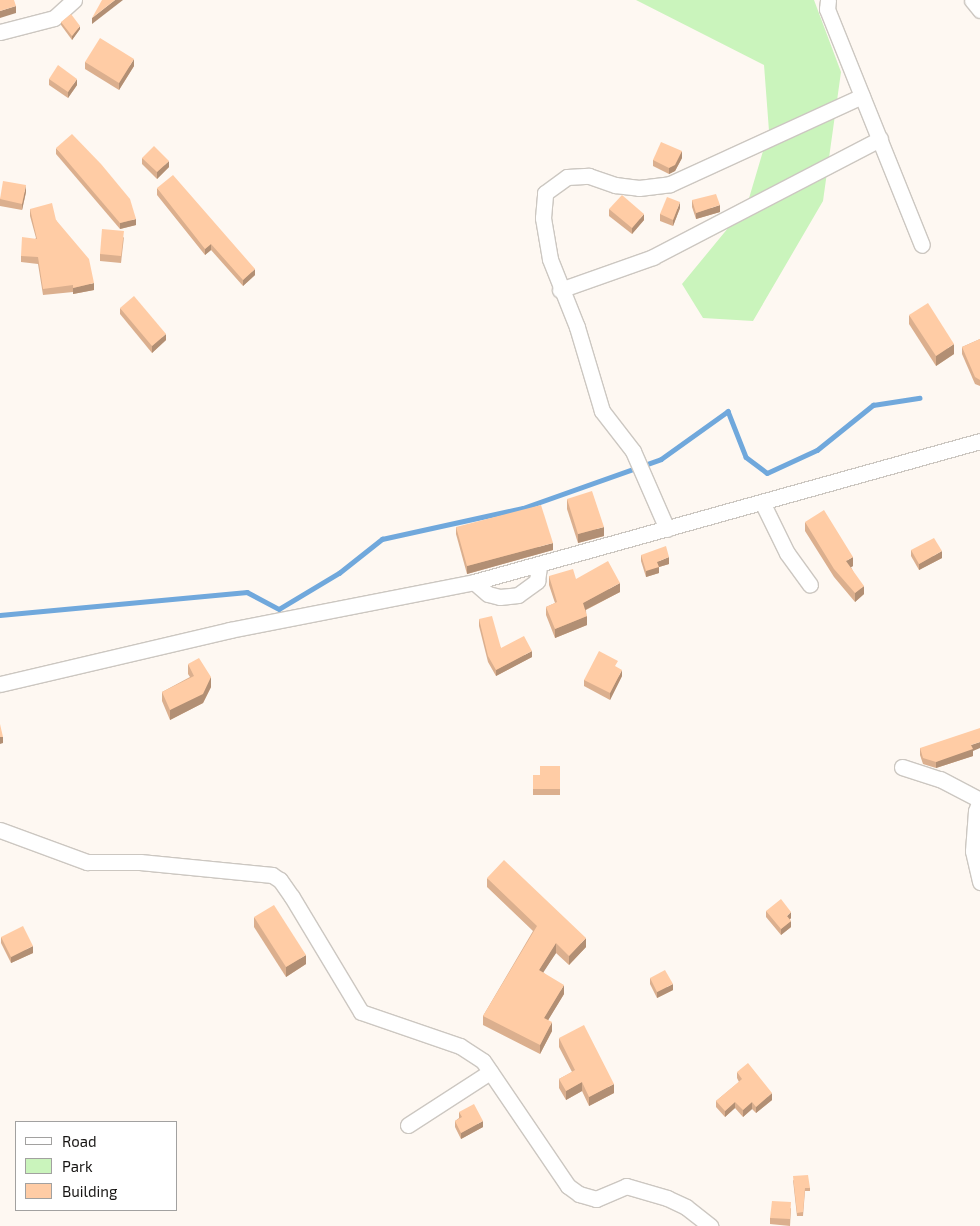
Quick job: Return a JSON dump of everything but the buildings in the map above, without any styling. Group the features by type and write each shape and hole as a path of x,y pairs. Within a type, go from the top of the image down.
{"street":[{"path":"0,32 54,18 74,0"},
{"path":"828,0 827,8 922,246"},
{"path":"972,0 980,10"},
{"path":"667,529 633,451 602,411 577,327 560,290 550,259 543,218 545,193 567,177 589,176 615,185 639,188 670,184 862,96"},
{"path":"560,290 653,257 880,139"},
{"path":"0,684 230,630 474,582 539,566 980,441"},
{"path":"762,502 787,553 810,585"},
{"path":"474,582 488,594 500,597 518,595 537,581 539,566"},
{"path":"902,767 940,779 980,800 976,811 973,851 980,882"},
{"path":"0,830 87,862 140,862 272,875 280,880 292,897 361,1012 460,1046 483,1061 568,1186 579,1194 596,1199 626,1186 686,1207 710,1226"},
{"path":"408,1125 490,1072"}],"green space":[{"path":"636,0 814,0 841,72 823,201 753,321 703,318 682,284 747,205 769,131 764,65"}],"waterway":[{"path":"0,615 247,592 279,609 339,573 382,539 523,508 661,459 728,411 746,457 767,473 817,450 873,405 919,398"}]}
